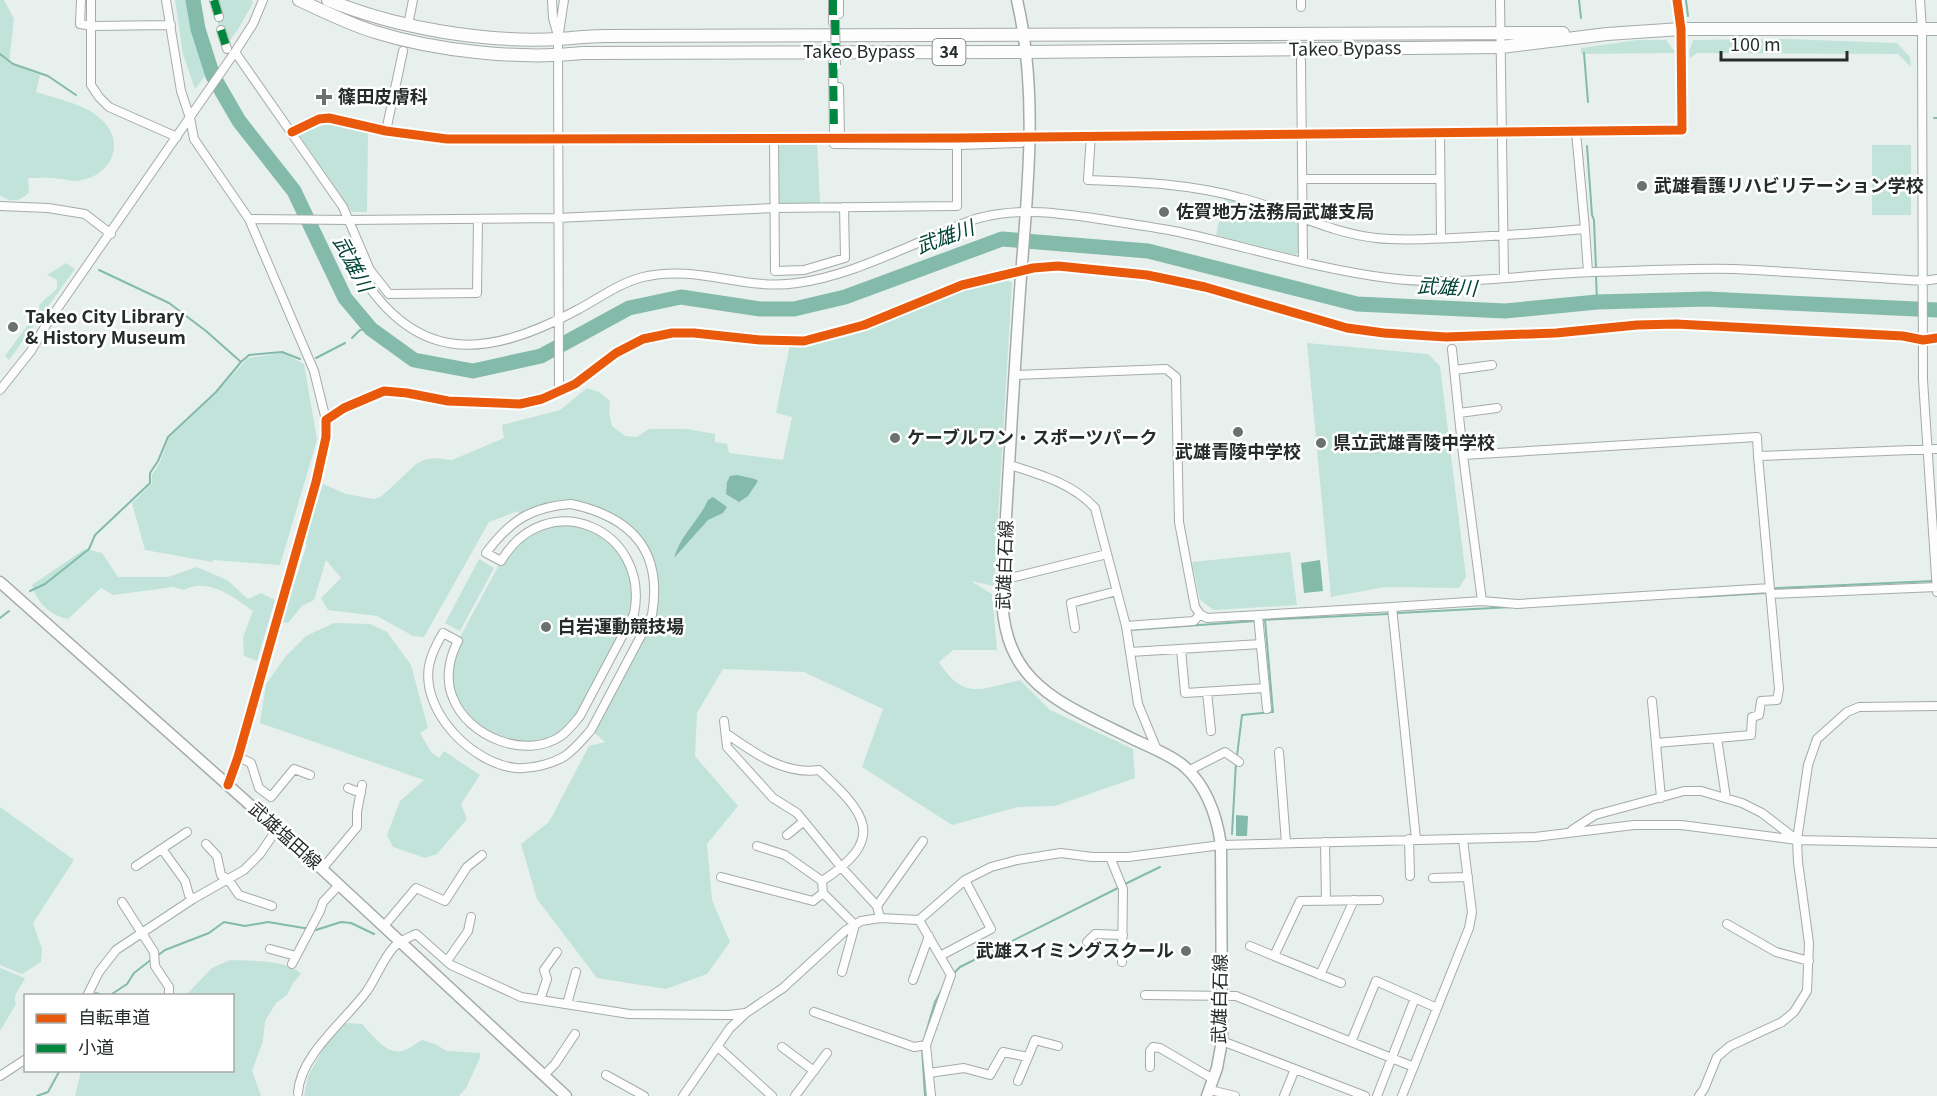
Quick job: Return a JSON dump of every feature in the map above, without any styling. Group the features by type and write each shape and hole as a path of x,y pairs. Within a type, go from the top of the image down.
{"highway":[{"name":"Takeo Bypass","path":"299,0 372,32 408,42 484,52 559,56 595,53 1026,52 1501,47 1607,34 1681,29 1937,29"},
{"name":"Takeo Bypass","path":"327,0 408,26 492,38 1501,32 1607,34"}],"main road":[{"name":"武雄白石線","path":"1017,0 1025,34 1026,52 1027,212 1002,580 1002,611 1008,639 1021,664 1037,684 1063,704 1157,750 1188,771 1200,786 1212,808 1218,825 1221,845 1222,1041 1212,1090"},
{"name":"武雄塩田線","path":"0,582 322,869 566,1096"}],"street":[{"path":"81,0 80,24 92,27 171,26"},
{"path":"91,0 91,85 109,107 177,137"},
{"path":"166,0 181,91 194,140 249,219 310,361 326,420 326,437 316,482 228,785"},
{"path":"214,0 219,17"},
{"path":"0,390 31,351 46,325 200,104 253,24 263,0"},
{"path":"408,26 413,0"},
{"path":"552,0 559,56 557,218 559,392"},
{"path":"558,39 564,0"},
{"path":"832,0 836,19"},
{"path":"836,137 834,64 839,0"},
{"path":"1500,0 1504,278"},
{"path":"292,132 319,119 329,118 386,130 447,139 836,137 957,142 1091,135 1682,130 1681,29 1677,0"},
{"path":"1920,0 1926,449 1937,592"},
{"path":"221,30 232,53 292,132 343,207 345,220 370,270 389,294 477,293 478,220"},
{"path":"386,130 403,51"},
{"path":"1301,60 1303,262"},
{"path":"836,137 839,75"},
{"path":"1576,132 1588,272"},
{"path":"1440,133 1440,238"},
{"path":"1091,135 1088,180 1163,183 1202,188 1244,198 1375,238 1407,240 1585,230"},
{"path":"774,137 775,271 804,270 845,258 844,207"},
{"path":"249,219 478,220 774,208 957,206 957,142"},
{"path":"1303,179 1440,179"},
{"path":"0,206 48,208 85,214 111,234"},
{"path":"360,249 354,263 365,283 381,303 407,325 426,337 451,345 482,346 558,323 637,278 671,272 703,274 751,283 798,283 845,272 980,217 1027,212 1068,214 1174,231 1303,262 1388,278 1444,282 1588,272 1731,269 1923,282 1937,279"},
{"path":"326,420 344,408 384,391 448,401 520,404 559,392 589,375 616,353 643,339 672,333 694,333 760,340 804,340 864,325 962,285 1022,268 1058,266 1147,275 1205,287 1347,328 1384,333 1446,337 1556,333 1637,325 1676,324 1937,338"},
{"path":"1452,349 1482,602"},
{"path":"1455,370 1492,366"},
{"path":"1015,375 1166,369 1176,377 1179,522 1195,607 1207,618 1259,619 1392,607 1482,602 1517,604 1771,591 1937,587"},
{"path":"1459,413 1497,408"},
{"path":"1463,455 1757,437 1779,689 1777,700 1761,701 1759,715 1752,717 1751,735 1656,743"},
{"path":"1758,456 1937,449"},
{"path":"1010,465 1053,478 1084,496 1095,508 1126,626 1138,704 1157,750"},
{"path":"571,504 594,509 631,530 651,565 655,598 652,615 630,657 591,730 564,757 545,765 516,768 492,761 452,733 440,717 430,694 428,668 434,648 443,633 458,641 452,652 449,682 453,699 470,722 496,739 509,743 535,746 546,743 560,737 580,716 634,614 638,598 636,582 631,565 615,542 590,526 576,522 549,523 528,531 518,538 501,561 486,554 500,535 520,517 549,506 571,504"},
{"path":"1002,580 1107,554"},
{"path":"1075,628 1071,603 1117,591"},
{"path":"1392,607 1412,839 1410,876"},
{"path":"1126,626 1194,621 1200,614"},
{"path":"1259,619 1267,709"},
{"path":"1130,652 1261,644"},
{"path":"1181,649 1185,693 1265,688"},
{"path":"1207,692 1210,731"},
{"path":"1652,701 1661,798"},
{"path":"1699,1096 1717,1057 1730,1046 1782,1022 1794,1012 1807,991 1809,961 1797,840 1808,765 1817,739 1847,712 1859,707 1937,706"},
{"path":"724,721 727,747 773,798 797,813 877,906 880,918"},
{"path":"727,734 754,754 776,764 805,772 819,770 858,809 863,821 864,832 861,846 842,868 822,881"},
{"path":"1717,738 1726,798"},
{"path":"1188,771 1225,752 1237,760"},
{"path":"1279,752 1286,843"},
{"path":"238,757 251,763 259,788 271,797 294,769 310,776"},
{"path":"322,869 357,827 361,789 348,788"},
{"path":"1569,832 1595,815 1684,791 1701,790 1742,802 1762,813 1797,840"},
{"path":"787,835 803,822"},
{"path":"683,1096 730,1028 746,1013 783,988 845,931 861,921 880,918 919,920 965,880 991,867 1017,860 1061,853 1128,857 1221,845 1535,837 1634,825 1681,825 1797,840 1937,843"},
{"path":"88,994 108,958 116,950 193,898 252,864 277,829"},
{"path":"136,866 187,832"},
{"path":"1404,1095 1469,928 1472,912 1463,840"},
{"path":"877,906 923,841"},
{"path":"1325,842 1326,901"},
{"path":"206,844 217,856 221,875 228,879 239,895 272,906"},
{"path":"757,846 785,855 822,881"},
{"path":"162,849 185,881 189,895 193,898"},
{"path":"384,926 416,888 445,902 467,867 482,855"},
{"path":"1110,857 1123,886 1122,962"},
{"path":"721,877 813,901 823,893"},
{"path":"1433,878 1468,878"},
{"path":"940,956 991,929 965,880"},
{"path":"822,881 823,893 855,925"},
{"path":"270,949 294,960 323,902 339,885"},
{"path":"1320,975 1354,900"},
{"path":"1274,956 1299,901 1378,900"},
{"path":"122,902 154,956 155,966 169,987 169,994"},
{"path":"447,961 468,931 471,917"},
{"path":"919,920 951,975 926,1045 931,1096"},
{"path":"1726,924 1776,952 1809,961"},
{"path":"842,972 855,925"},
{"path":"298,1093 299,1081 314,1053 368,990 393,948 400,941 416,934 451,965 521,997 629,1014 729,1016 746,1013"},
{"path":"1087,942 1095,934 1123,935"},
{"path":"913,980 929,936"},
{"path":"1250,946 1341,983"},
{"path":"540,1000 547,979 544,970 557,952"},
{"path":"567,1004 576,972"},
{"path":"1351,1042 1376,981 1437,1008"},
{"path":"1146,995 1236,996 1413,1067"},
{"path":"1377,1096 1415,999"},
{"path":"814,1012 914,1047 926,1045"},
{"path":"544,1076 575,1034"},
{"path":"1018,1081 1035,1040 1058,1046"},
{"path":"1222,1041 1365,1096"},
{"path":"717,1046 772,1096"},
{"path":"782,1047 814,1071"},
{"path":"1150,1067 1150,1051 1154,1047 1160,1048 1212,1090 1235,1096"},
{"path":"929,1073 964,1068 990,1075 1003,1052 1028,1057"},
{"path":"795,1096 827,1053"},
{"path":"0,1076 24,1060"},
{"path":"1284,1096 1295,1069"},
{"path":"606,1075 644,1096"}],"shaded area":[{"path":"0,0 4,0 14,19 9,63 40,75 36,92 71,103 96,115 110,131 114,141 114,151 110,160 96,175 74,181 28,178 29,192 15,200 0,195"},
{"path":"175,0 187,0 206,75 195,89 183,54"},
{"path":"212,0 252,0 253,3 224,48"},
{"path":"1787,39 1897,43 1910,57 1911,67 1898,54 1697,53 1690,58 1689,52 1693,40"},
{"path":"1637,40 1666,40 1676,53 1581,54 1581,48"},
{"path":"330,121 368,131 367,212 352,212 300,136 301,132 320,122"},
{"path":"778,141 817,141 820,203 779,203"},
{"path":"1872,145 1911,145 1911,215 1872,215"},
{"path":"1225,196 1299,221 1300,252 1295,255 1216,235"},
{"path":"66,263 75,269 9,360 5,356 40,308 41,303 57,288 57,280 47,275"},
{"path":"1002,280 1012,283 994,586 971,581 992,594 997,650 953,650 939,662 957,683 974,689 1020,680 1050,710 1133,749 1135,778 1055,806 1018,807 952,825 862,767 883,709 804,672 723,669 697,713 695,756 738,806 707,844 712,900 730,942 707,974 666,989 597,978 537,899 521,844 549,822 589,746 605,742 591,730 652,615 651,565 631,530 571,504 520,517 518,511 489,522 424,637 413,636 377,616 328,610 321,598 341,578 326,560 314,600 302,606 288,623 282,622 323,484 346,494 374,499 382,496 416,464 436,458 452,460 504,438 502,425 560,410 587,388 599,392 610,401 609,412 612,426 625,436 637,437 649,429 687,429 715,434 715,442 727,444 729,453 783,460 792,417 776,413 790,344 855,331 960,292"},
{"path":"1307,343 1428,354 1440,366 1466,577 1459,588 1385,587 1331,597"},
{"path":"283,353 304,364 317,440 280,565 213,560 212,562 145,550 132,503 152,483 152,475 160,462 169,438 217,392 248,358"},
{"path":"737,475 758,481 748,496 739,502 726,494 730,476"},
{"path":"713,497 727,507 723,513 708,520 674,558 685,535 708,500"},
{"name":"白岩運動競技場","path":"549,523 590,526 623,553 638,598 580,716 560,737 521,746 482,731 453,699 452,652 509,549"},
{"path":"85,549 102,553 118,577 168,577 197,567 227,580 248,599 261,593 275,600 257,661 244,656 243,637 253,611 212,587 193,587 184,590 173,587 113,595 101,588 68,619 56,615 37,597 32,585"},
{"path":"1290,552 1297,605 1214,610 1200,600 1192,562"},
{"path":"479,559 494,568 460,631 445,623"},
{"path":"1320,560 1323,591 1304,593 1301,563"},
{"path":"334,623 370,624 387,632 411,665 428,728 420,733 431,752 439,758 444,751 480,775 461,804 467,819 437,854 425,858 393,847 387,835 400,801 424,780 260,723 266,684 286,656 306,636"},
{"path":"0,807 74,860 33,923 42,949 41,962 22,974 0,965"},
{"path":"1236,815 1248,816 1247,836 1236,836"},
{"path":"230,960 257,961 278,963 295,969 301,974 287,995 276,1003 265,1021 263,1041 252,1071 261,1096 75,1096 81,1072 234,1072 234,994 187,994 212,968"},
{"path":"0,968 25,978 16,994 16,1004 0,1031"},
{"path":"348,1023 362,1024 381,1044 393,1051 405,1050 422,1040 447,1051 480,1053 480,1058 466,1088 459,1096 304,1096 308,1076 336,1026"}],"waterway":[{"name":"武雄川","path":"193,0 198,29 213,76 239,121 294,191 345,298 371,329 414,360 473,371 541,356 629,308 681,297 760,309 794,309 845,297 1002,239 1148,251 1357,304 1505,311 1597,302 1707,299 1937,310"},
{"path":"1579,0 1581,18"},
{"path":"1686,0 1688,16"},
{"path":"1584,53 1588,102"},
{"path":"0,54 13,64 48,76 76,95"},
{"path":"1587,146 1596,269"},
{"path":"99,270 169,303 241,362"},
{"path":"1596,275 1597,302"},
{"path":"352,338 360,330 371,329"},
{"path":"316,358 345,343"},
{"path":"30,591 45,584 89,549 95,535 150,483 150,473 168,437 216,392 249,355 282,352 300,359"},
{"path":"1772,590 1933,581"},
{"path":"1698,597 1767,593"},
{"path":"1398,613 1512,607"},
{"path":"0,618 9,611"},
{"path":"1261,620 1388,614"},
{"path":"1237,756 1242,715 1273,712 1265,620"},
{"path":"1130,630 1256,621"},
{"path":"1232,834 1236,762"},
{"path":"1125,884 1160,867"},
{"path":"953,974 960,967 1120,887"},
{"path":"157,956 165,950 209,933 224,922 245,926 268,922 316,930 341,922 351,923 374,934"},
{"path":"112,994 127,984 134,973 152,959"},
{"path":"925,1036 935,1002 941,991"},
{"path":"95,994 99,994"},
{"path":"922,1048 925,1096"},
{"path":"37,1096 48,1092 59,1072"}],"marked path":[{"path":"214,0 219,17"},
{"path":"833,0 833,23"},
{"path":"835,20 836,65"},
{"path":"221,30 227,49"},
{"path":"833,63 834,133"}],"cycle path":[{"path":"292,132 319,119 329,118 386,131 447,139 957,138 1682,130 1681,29 1677,0"},
{"path":"228,785 316,482 326,437 326,420 344,408 384,391 448,401 520,404 542,399 575,384 616,353 643,339 672,333 694,333 760,340 804,341 864,325 962,285 1033,268 1058,266 1147,275 1205,287 1347,328 1384,333 1446,337 1556,333 1637,325 1676,324 1903,336 1923,340 1937,338"}],"place":[{"name":"篠田皮膚科","path":"324,97"},
{"name":"武雄看護リハビリテーション学校","path":"1642,186"},
{"name":"佐賀地方法務局武雄支局","path":"1164,212"},
{"name":"Takeo City Library & History Museum","path":"13,327"},
{"name":"武雄青陵中学校","path":"1238,432"},
{"name":"ケーブルワン・スポーツパーク","path":"895,438"},
{"name":"県立武雄青陵中学校","path":"1321,443"},
{"name":"白岩運動競技場","path":"546,627"},
{"name":"武雄スイミングスクール","path":"1186,951"}]}
